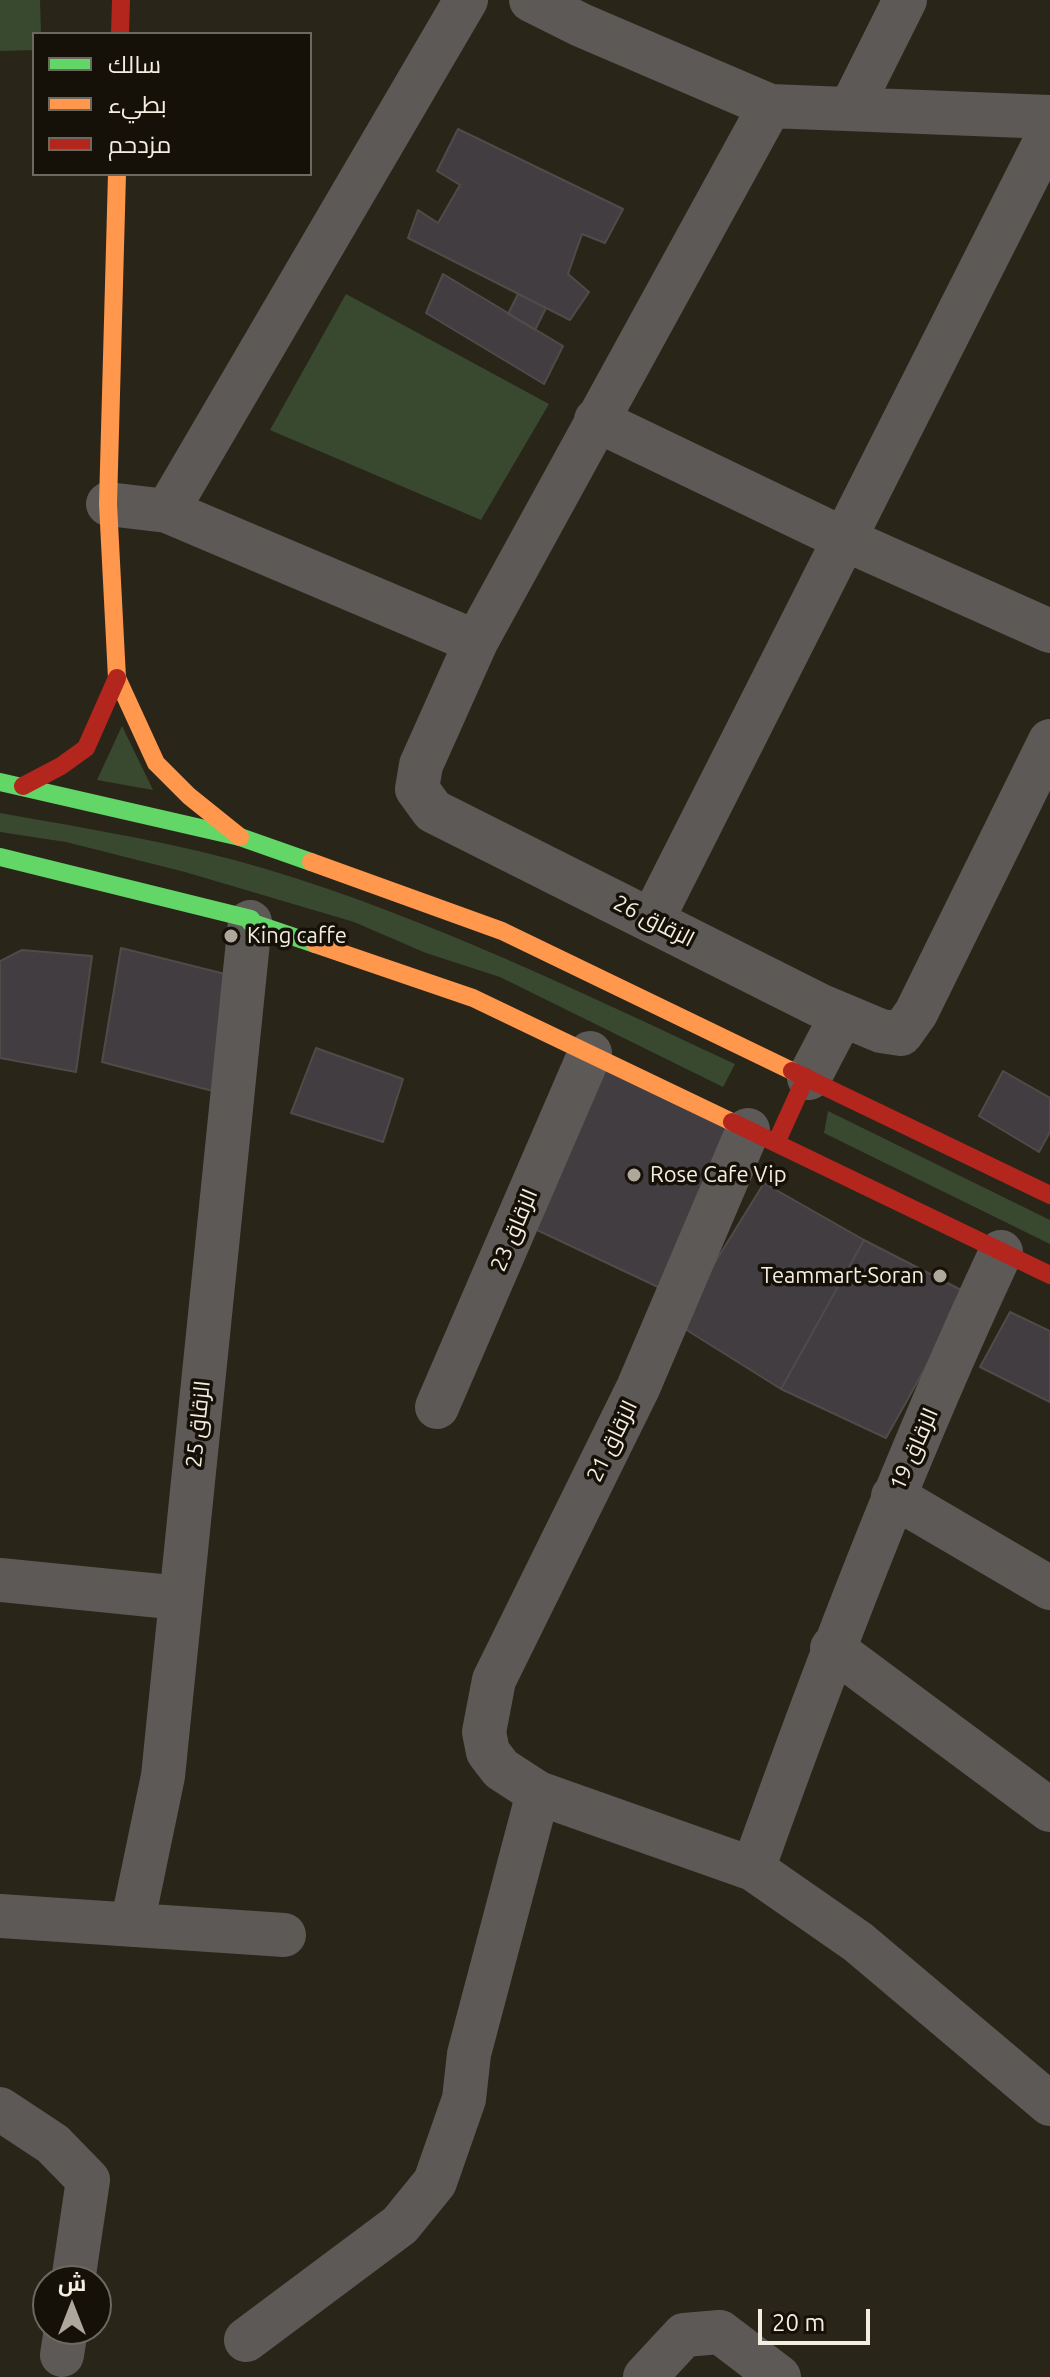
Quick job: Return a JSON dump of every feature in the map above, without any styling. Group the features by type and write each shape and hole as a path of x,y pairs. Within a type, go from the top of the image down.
{"main road":[{"path":"120,32 121,0"},
{"path":"117,176 108,504 117,678 156,763 189,796 240,837"},
{"path":"23,786 61,766 86,748 117,678"},
{"path":"0,782 240,837 502,931 1050,1195"},
{"path":"0,857 251,919 250,922 473,998 1050,1275"},
{"path":"762,1136 808,1078"}],"street":[{"path":"167,511 466,0"},
{"path":"531,0 587,12 770,106 1050,117"},
{"path":"851,108 905,0"},
{"path":"108,504 167,511 476,642 770,106"},
{"path":"652,920 1050,132"},
{"path":"596,420 844,539 1050,631"},
{"name":"الزقاق 26","path":"476,642 421,765 417,789 433,811 842,1015 881,1031 901,1034 916,1013 1040,789"},
{"path":"1040,789 1050,741"},
{"name":"الزقاق 25","path":"132,1925 163,1776 250,922"},
{"path":"808,1078 842,1015"},
{"name":"الزقاق 23","path":"437,1407 590,1053"},
{"name":"الزقاق 21","path":"538,1793 501,1769 488,1752 484,1732 494,1680 762,1136"},
{"name":"الزقاق 19","path":"753,1869 832,1648 893,1496 1001,1252"},
{"path":"893,1496 1050,1588"},
{"path":"0,1580 180,1598"},
{"path":"832,1648 1050,1810"},
{"path":"246,2340 400,2225 435,2182 464,2099 469,2054 538,1793 753,1869 858,1942 1050,2104"},
{"path":"0,1916 284,1935"},
{"path":"0,2109 53,2144 88,2180 75,2265"},
{"path":"645,2377 684,2335 720,2332 779,2377"}],"green space":[{"path":"0,0 40,0 41,32 32,32 32,50 0,51"},
{"path":"346,294 549,404 481,520 270,430"},
{"path":"122,726 153,790 97,780"},
{"path":"0,813 200,852 327,889 504,958 735,1064 723,1087 500,977 426,953 354,922 185,872 66,842 0,832"},
{"path":"828,1111 1050,1220 1050,1244 824,1133"}],"building":[{"path":"458,129 623,209 605,243 582,234 568,274 589,292 570,320 408,238 418,210 438,223 460,185 437,171"},
{"path":"443,274 563,346 544,384 426,313"},
{"path":"518,294 546,308 535,330 508,314"},
{"path":"121,948 249,980 228,1095 102,1062"},
{"path":"22,950 92,956 76,1072 0,1058 0,961"},
{"path":"316,1048 403,1079 383,1142 291,1113"},
{"name":"Rose Cafe Vip","path":"592,1058 748,1130 677,1296 518,1221"},
{"path":"1003,1071 1050,1098 1050,1132 1039,1152 979,1116"},
{"path":"764,1183 864,1240 781,1389 677,1324"},
{"path":"864,1240 967,1293 886,1438 781,1389"},
{"path":"1010,1312 1050,1331 1050,1402 980,1367"}],"traffic: fast":[{"path":"0,782 240,837 311,862"},
{"path":"0,857 251,919 250,922 315,944"}],"traffic: slow":[{"path":"117,176 108,504 117,678 156,763 189,796 240,837"},
{"path":"311,862 502,931 792,1071"},
{"path":"315,944 473,998 732,1122"}],"traffic: jam":[{"path":"120,32 121,0"},
{"path":"23,786 61,766 86,748 117,678"},
{"path":"792,1071 1050,1195"},
{"path":"776,1143 806,1077"},
{"path":"732,1122 1050,1275"}],"place":[{"name":"King caffe","path":"231,936"},
{"name":"Rose Cafe Vip","path":"634,1175"},
{"name":"Teammart-Soran","path":"940,1276"}]}
